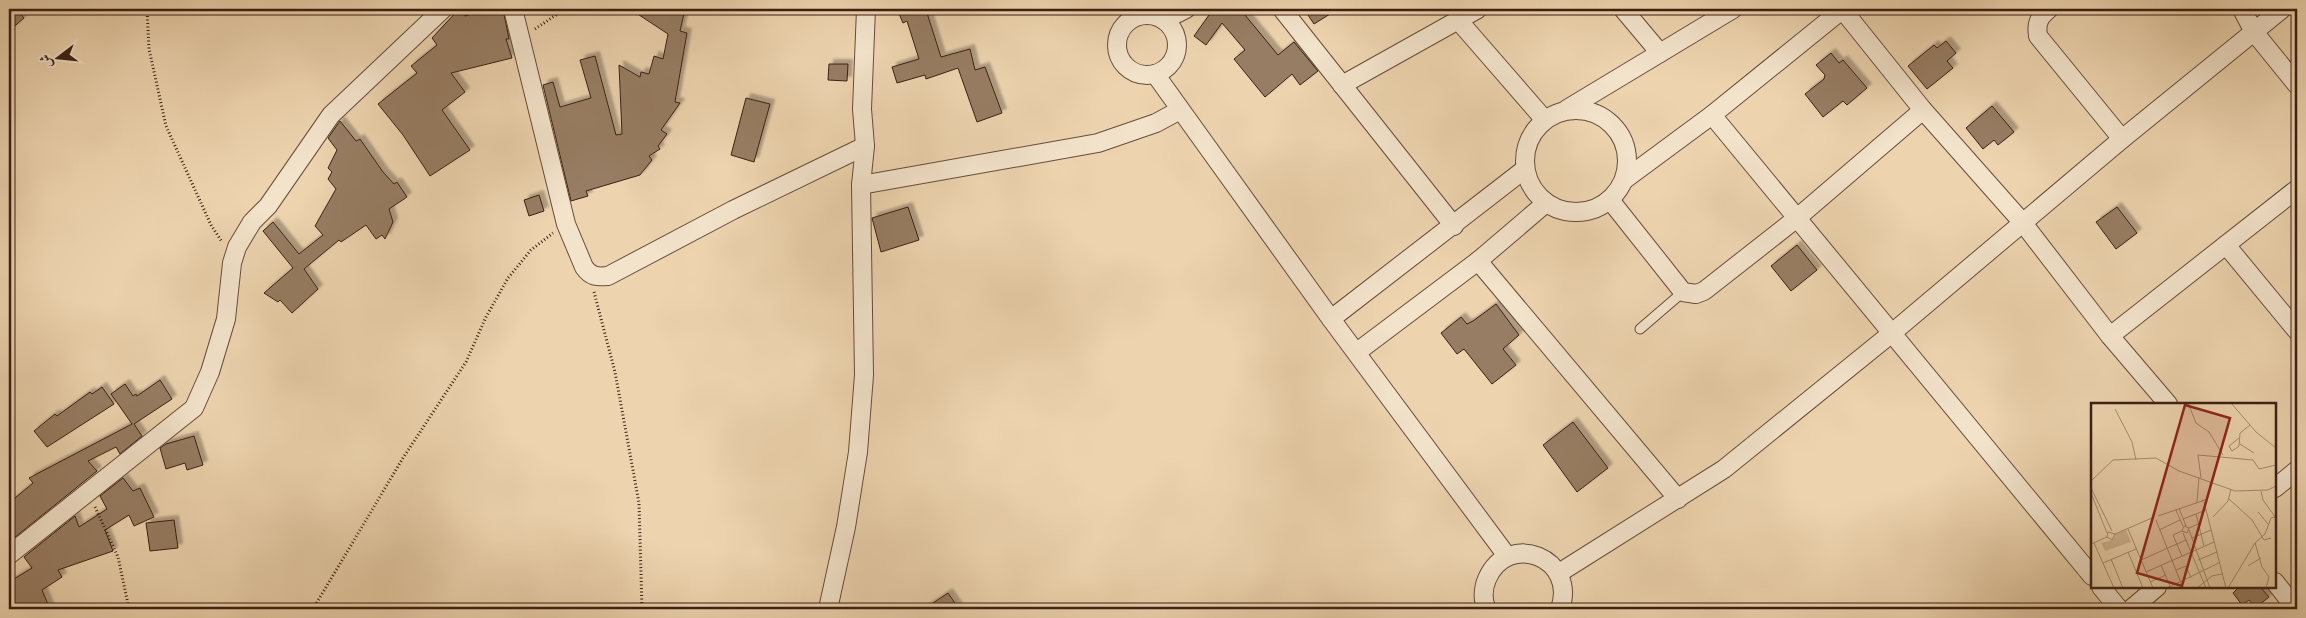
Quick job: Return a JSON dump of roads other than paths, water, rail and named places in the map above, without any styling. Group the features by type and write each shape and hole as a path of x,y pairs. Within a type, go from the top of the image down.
{"street":[{"path":"9,555 194,408 210,372 222,335 226,319 232,263 238,247 252,222 268,206 330,115 443,9"},
{"path":"513,9 522,36 541,129 566,224 588,274 597,277 608,276 733,210 865,146"},
{"path":"828,609 846,527 858,452 862,394 864,275 861,185 865,146 862,109 866,9"},
{"path":"1164,20 1186,9"},
{"path":"1282,9 1454,226"},
{"path":"1342,84 1478,9"},
{"path":"1623,9 1660,53"},
{"path":"1733,9 1567,109 1544,120 1532,133 1525,151 1525,170 1529,182 1546,203 1562,211 1579,212 1596,209 1610,200 1624,180 1712,115 1842,9 1923,110 2022,223 2110,336 2167,403"},
{"path":"2049,9 2039,18 2038,36 2122,140"},
{"path":"2242,9 2254,32 2297,85"},
{"path":"1559,573 1678,500 1724,469 1892,333 2022,223 2282,9"},
{"path":"1151,15 1164,20 1174,30 1177,43 1175,57 1167,68 1155,74 1140,74 1127,67 1119,54 1118,39 1124,26 1136,17 1151,15"},
{"path":"1458,20 1544,120"},
{"path":"1155,74 1331,319 1507,556"},
{"path":"1567,109 1585,109 1602,116 1616,128 1625,144 1628,162 1624,180"},
{"path":"861,185 1098,142 1156,123 1180,110"},
{"path":"1610,200 1683,292 1696,294 1704,291 1797,218 1923,110"},
{"path":"1712,115 2091,575"},
{"path":"1331,319 1525,170"},
{"path":"2110,336 2297,189"},
{"path":"1357,352 1478,261 1546,203"},
{"path":"2226,245 2297,330"},
{"path":"1478,261 1678,500"},
{"path":"2276,487 2297,470"},
{"path":"1487,609 1483,586 1491,568 1507,556 1526,552 1545,558 1559,573 1564,586 1564,599 1560,609"},
{"path":"2276,583 2296,609"},
{"path":"2102,588 2119,609"},
{"path":"2131,609 2156,588"}],"lane":[{"path":"1640,329 1683,292"}]}
